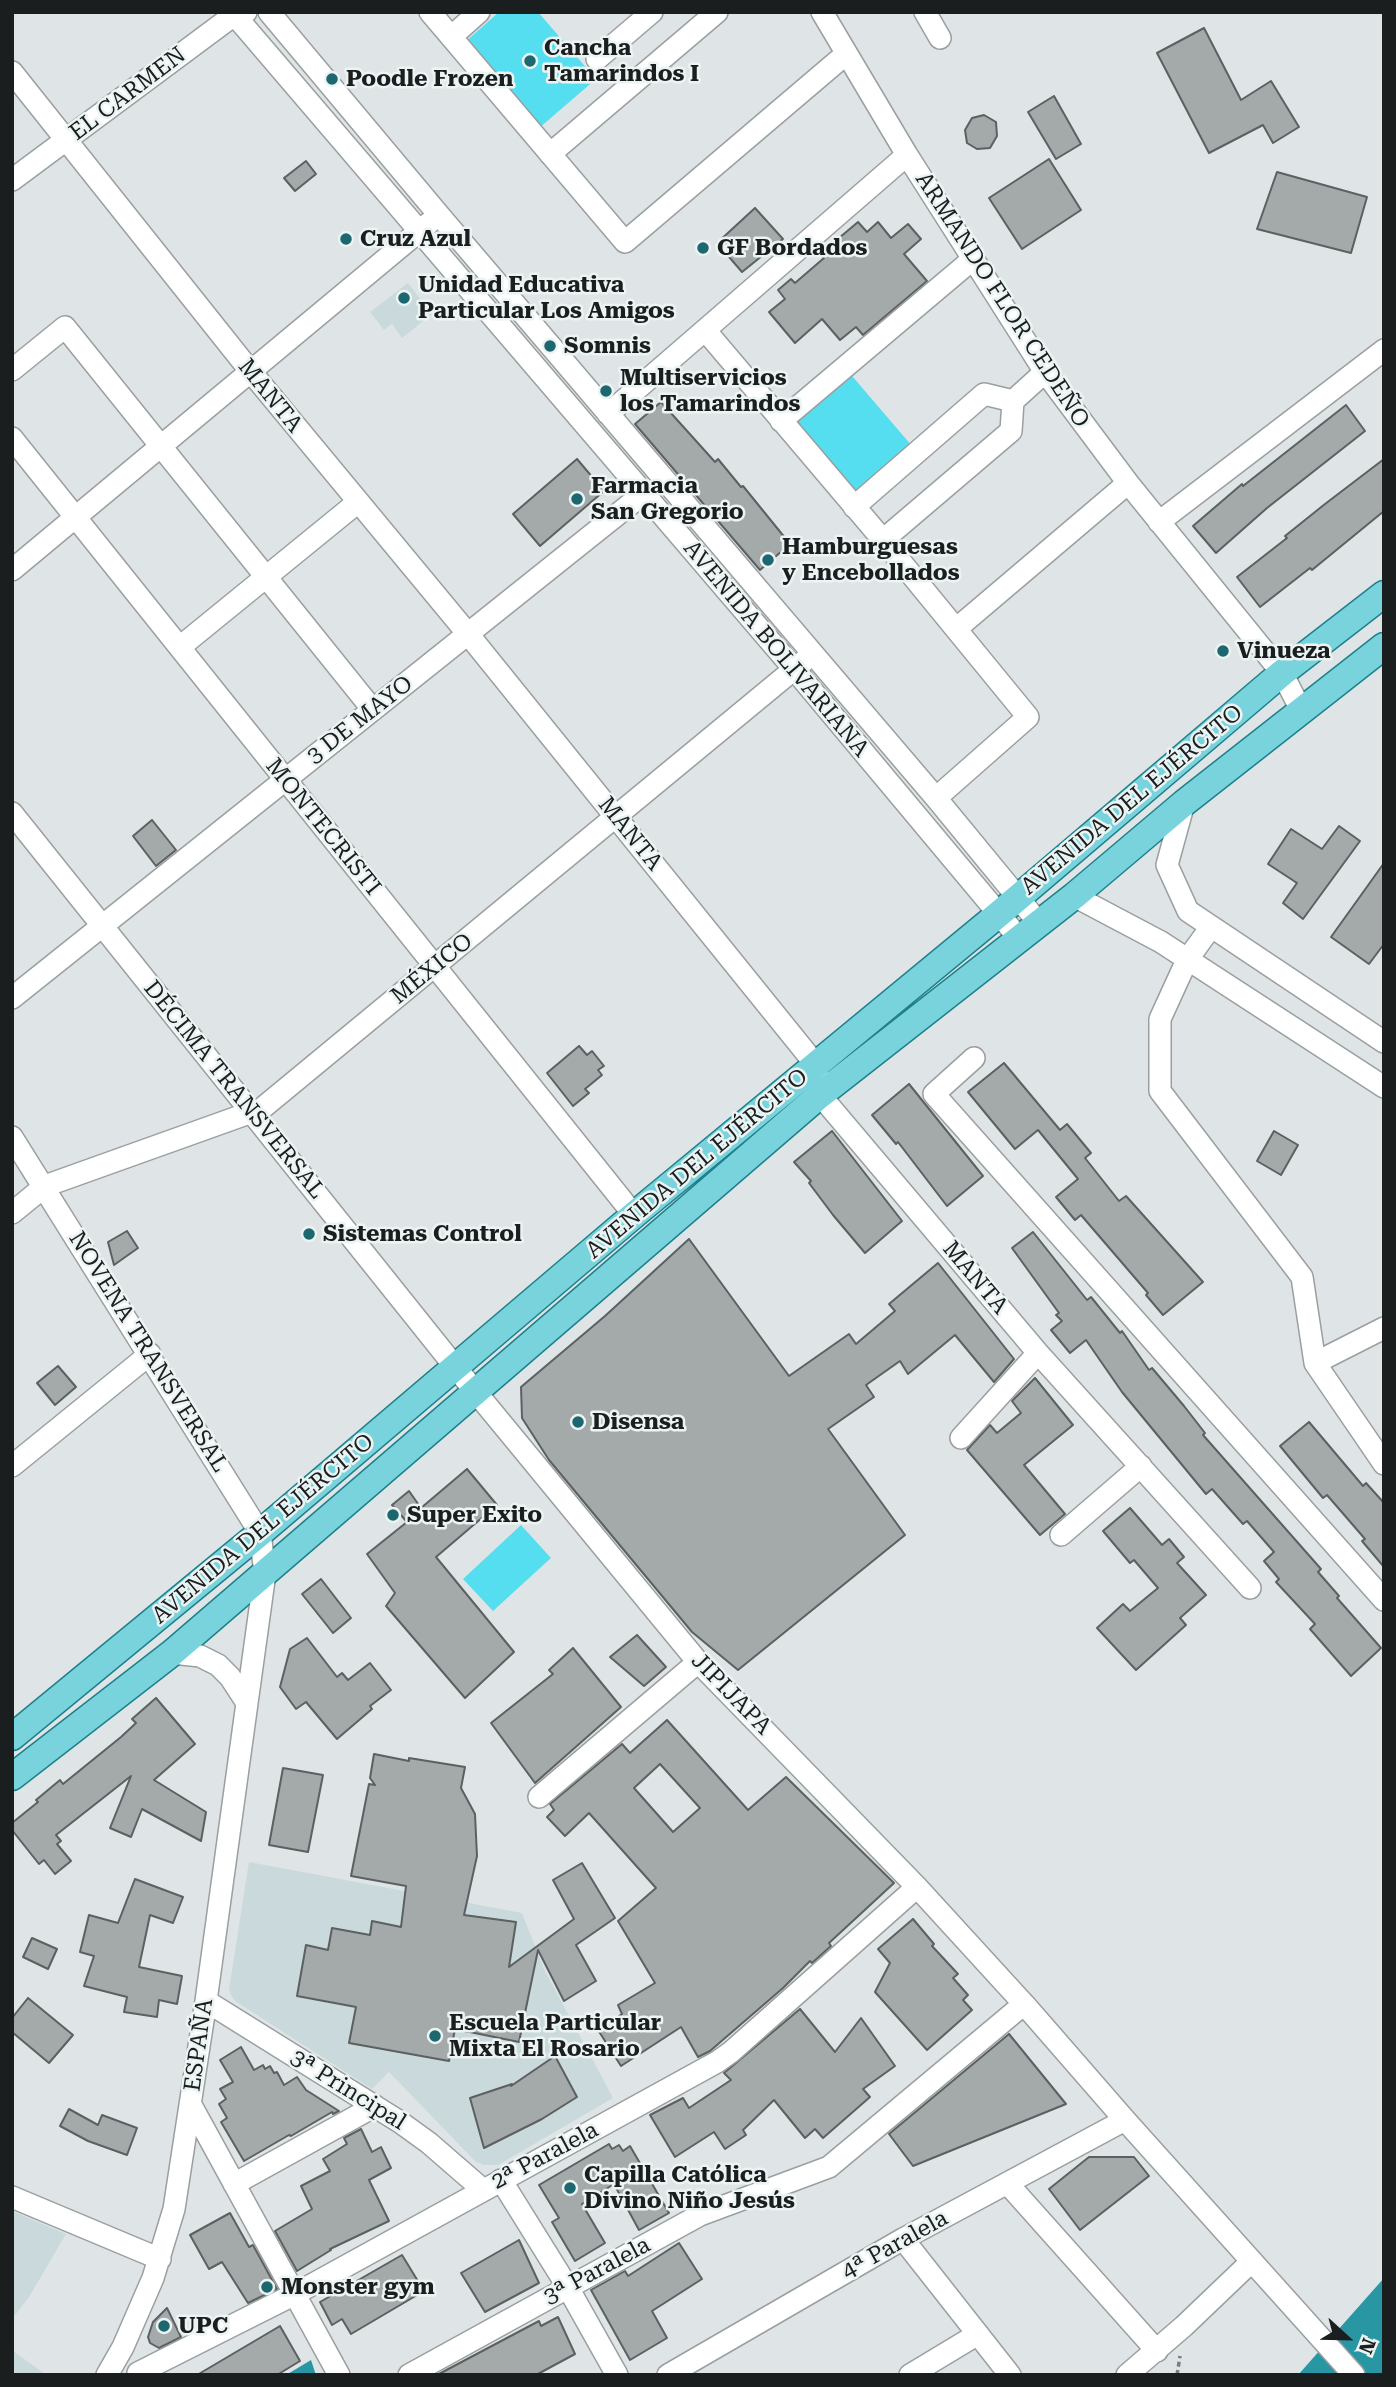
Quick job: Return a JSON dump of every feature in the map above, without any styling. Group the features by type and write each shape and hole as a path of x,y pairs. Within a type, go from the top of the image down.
{"main road":[{"name":"AVENIDA DEL EJÉRCITO","path":"12,1737 1009,905 1282,673 1384,594"},
{"name":"AVENIDA DEL EJÉRCITO","path":"12,1777 172,1653 820,1095 1074,896 1184,803 1384,646"}],"street":[{"name":"AVENIDA BOLIVARIANA","path":"269,12 936,798 1028,930"},
{"path":"430,12 625,242 846,54"},
{"path":"451,37 479,12"},
{"path":"597,59 652,12"},
{"path":"550,154 717,12"},
{"name":"ARMANDO FLOR CEDEÑO","path":"822,12 907,155 1045,372 1128,484 1282,673 1301,710"},
{"path":"925,12 940,38"},
{"name":"AVENIDA BOLIVARIANA","path":"237,13 419,232 794,669 1009,905"},
{"name":"EL CARMEN","path":"12,180 237,13"},
{"name":"MANTA","path":"12,72 251,372 816,1065"},
{"path":"608,414 907,155"},
{"path":"12,570 439,215"},
{"path":"781,421 973,260"},
{"path":"12,370 65,327 373,710"},
{"path":"705,330 1028,717 936,798"},
{"path":"1159,522 1384,350"},
{"path":"883,540 1011,431 1013,401 1045,372"},
{"path":"854,507 984,394 1013,401"},
{"name":"MONTECRISTI","path":"12,438 635,1215"},
{"path":"956,629 1128,484"},
{"name":"3 DE MAYO","path":"12,998 643,494"},
{"path":"180,647 358,502"},
{"name":"MÉXICO","path":"12,1213 45,1186 253,1114 813,653"},
{"path":"1184,803 1167,865 1188,911 1384,1042"},
{"name":"DÉCIMA TRANSVERSAL","path":"12,813 456,1368"},
{"path":"1074,896 1161,942 1384,1087"},
{"path":"1211,927 1187,960 1160,1019 1160,1091 1302,1277 1315,1363 1384,1464"},
{"path":"974,1058 934,1094 1384,1600"},
{"path":"816,1065 820,1095"},
{"name":"MANTA","path":"820,1095 1038,1353 1250,1588"},
{"name":"NOVENA TRANSVERSAL","path":"12,1137 260,1532 265,1573"},
{"path":"1315,1363 1384,1328"},
{"path":"961,1437 1038,1353"},
{"path":"12,1466 150,1354"},
{"name":"JIPIJAPA","path":"456,1368 698,1662 917,1887 1354,2375"},
{"path":"1061,1535 1140,1466"},
{"name":"ESPAÑA","path":"107,2375 123,2347 160,2259 176,2198 265,1573"},
{"path":"172,1653 200,1656 218,1665 230,1676 247,1703"},
{"path":"539,1797 698,1662"},
{"name":"2ª Paralela","path":"139,2374 295,2294 704,2070 731,2052 917,1887"},
{"name":"3ª Principal","path":"206,2001 375,2106 492,2185 568,2286 617,2375"},
{"name":"3ª Paralela","path":"409,2375 700,2216 829,2167 1024,2004"},
{"path":"191,2105 339,2375"},
{"path":"234,2184 375,2106"},
{"name":"4ª Paralela","path":"668,2375 903,2239 1125,2120"},
{"path":"1008,2185 1157,2351"},
{"path":"12,2197 160,2259"},
{"path":"903,2239 1010,2375"},
{"path":"1127,2375 1157,2351 1251,2262"},
{"path":"910,2375 978,2334"},
{"path":"123,2347 139,2374"}],"shaded area":[{"name":"Cancha Tamarindos I","path":"499,12 538,12 596,79 538,129 464,43"},
{"name":"Unidad Educativa Particular Los Amigos","path":"408,283 432,314 402,338 392,324 384,330 370,312"},
{"path":"847,370 912,446 853,498 788,421"},
{"path":"521,1525 551,1558 493,1611 463,1579"},
{"name":"Escuela Particular Mixta El Rosario","path":"249,1862 522,1913 544,1969 613,2098 498,2165 476,2162 389,2072 372,2089 235,2001 229,1989"},
{"path":"12,2211 66,2234 29,2297 12,2319"},
{"path":"1384,2278 1384,2335 1351,2375 1298,2375"},
{"path":"12,2350 46,2375 12,2375"},
{"path":"311,2360 316,2375 286,2375"}],"building":[{"path":"1204,28 1241,100 1271,81 1299,127 1273,143 1263,125 1209,153 1157,53"},
{"path":"1054,96 1081,144 1056,159 1028,112"},
{"path":"984,115 996,122 997,136 990,148 977,149 967,143 965,130 972,118"},
{"path":"1049,159 1081,210 1022,249 989,198"},
{"path":"306,161 316,174 295,191 284,178"},
{"path":"1277,172 1367,197 1351,253 1257,229"},
{"path":"755,208 783,239 742,272 717,243"},
{"path":"858,222 867,232 878,222 891,238 908,224 921,239 904,254 927,281 863,335 856,327 840,340 822,319 795,343 769,312 785,299 778,290 791,279 795,283 824,258 820,254"},
{"path":"661,402 715,462 718,459 741,487 743,486 790,544 760,570 635,424"},
{"path":"1346,405 1365,431 1267,508 1216,553 1193,526 1242,484 1243,486"},
{"name":"Farmacia San Gregorio","path":"577,459 604,491 540,546 513,514"},
{"path":"1384,459 1384,511 1312,570 1310,568 1260,607 1237,577"},
{"path":"152,820 176,850 156,866 133,836"},
{"path":"1339,826 1360,841 1303,919 1283,903 1297,883 1268,864 1291,829 1322,849"},
{"path":"1384,863 1384,944 1369,964 1331,937"},
{"path":"579,1046 587,1055 592,1051 604,1066 598,1070 602,1075 585,1089 589,1093 573,1106 547,1073"},
{"path":"1004,1063 1060,1130 1067,1124 1091,1153 1085,1158 1119,1201 1126,1196 1203,1282 1163,1315 1146,1295 1148,1293 1081,1215 1075,1220 1056,1197 1078,1179 1038,1130 1015,1149 968,1092"},
{"path":"909,1084 983,1176 947,1206 898,1142 896,1144 872,1115"},
{"path":"832,1131 902,1221 865,1253 794,1162"},
{"path":"1274,1131 1298,1145 1281,1175 1257,1161"},
{"path":"127,1231 138,1248 114,1265 108,1242"},
{"path":"1033,1232 1087,1300 1091,1297 1120,1333 1122,1331 1149,1370 1152,1368 1205,1433 1203,1435 1321,1569 1318,1572 1339,1596 1337,1598 1381,1648 1351,1676 1310,1629 1315,1624 1276,1582 1279,1579 1264,1561 1274,1552 1247,1521 1243,1524 1212,1489 1206,1494 1122,1392 1086,1340 1070,1353 1051,1330 1062,1321 1056,1315 1059,1313 1012,1248"},
{"path":"689,1239 789,1376 849,1334 856,1344 895,1311 889,1304 938,1263 1014,1359 994,1382 955,1335 908,1374 900,1361 866,1385 874,1397 828,1429 905,1535 738,1670 692,1632 549,1460 522,1418 521,1387 605,1316"},
{"path":"58,1366 76,1387 55,1405 37,1383"},
{"path":"1035,1378 1073,1425 1024,1465 1065,1514 1040,1535 967,1450 990,1425 997,1433 1021,1413 1012,1401"},
{"path":"1309,1422 1363,1486 1366,1483 1384,1503 1384,1567 1362,1541 1365,1539 1327,1495 1323,1498 1280,1446"},
{"path":"467,1469 497,1505 436,1557 514,1652 465,1698 386,1606 395,1593 367,1554 407,1522 392,1505 409,1491 421,1508"},
{"path":"1130,1508 1162,1545 1169,1539 1184,1557 1177,1563 1206,1595 1180,1618 1186,1625 1136,1670 1097,1628 1123,1604 1130,1611 1158,1588 1134,1560 1130,1563 1103,1531"},
{"path":"321,1579 351,1618 333,1633 302,1594"},
{"path":"637,1635 666,1667 644,1686 610,1657"},
{"path":"307,1638 337,1677 342,1673 348,1680 370,1663 391,1690 370,1706 372,1709 337,1739 306,1702 296,1709 280,1687 290,1649"},
{"path":"573,1648 621,1707 535,1783 491,1723 553,1674 549,1670"},
{"path":"156,1698 195,1744 154,1780 206,1812 201,1841 142,1809 131,1837 110,1828 131,1776 56,1835 61,1841 57,1844 71,1861 55,1874 44,1860 39,1864 12,1830 12,1823 60,1780 63,1784 121,1737 136,1723 132,1719"},
{"path":"667,1720 748,1810 786,1777 894,1883 829,1943 831,1946 812,1963 810,1961 710,2051 698,2057 681,2027 621,2066 598,2030 622,2014 618,2005 655,1983 618,1921 656,1888 589,1813 565,1836 547,1817 554,1810 550,1804 622,1744 630,1753","holes":["660,1764 700,1808 673,1832 634,1788"]},
{"path":"374,1754 465,1767 461,1788 475,1814 477,1856 464,1915 516,1922 509,1967 574,1919 553,1880 582,1863 615,1918 576,1945 596,1981 564,2001 538,1950 519,2042 455,2029 449,2061 349,2043 356,2007 297,1996 306,1945 328,1950 332,1928 370,1935 372,1921 401,1927 406,1886 351,1876 369,1784 375,1785 370,1778"},
{"path":"283,1768 323,1775 308,1852 269,1845"},
{"path":"135,1879 183,1897 173,1923 150,1915 139,1967 182,1976 177,2004 159,2000 157,2017 124,2012 127,1997 84,1986 94,1956 80,1952 89,1915 118,1923"},
{"path":"913,1919 934,1944 932,1946 958,1974 953,1978 968,1995 963,2000 972,2010 927,2050 875,1992 890,1963 878,1949"},
{"path":"32,1938 57,1949 48,1969 23,1957"},
{"path":"28,1998 73,2035 49,2063 12,2032 12,2018"},
{"path":"800,2009 835,2052 861,2018 895,2066 863,2089 870,2097 823,2138 815,2129 805,2138 774,2100 743,2130 746,2135 725,2149 714,2132 675,2157 650,2115 683,2098 689,2108 731,2080 724,2073"},
{"path":"1009,2034 1066,2104 913,2166 889,2134"},
{"path":"241,2047 254,2070 263,2065 265,2069 270,2066 284,2085 297,2077 306,2090 339,2111 333,2114 332,2112 244,2161 221,2122 227,2118 219,2104 226,2099 220,2089 233,2082 220,2060"},
{"path":"555,2056 577,2097 542,2119 484,2148 470,2098 512,2084 511,2086"},
{"path":"69,2109 98,2125 102,2115 137,2128 127,2155 88,2141 60,2126"},
{"path":"361,2129 372,2152 381,2147 391,2168 369,2180 389,2221 330,2249 297,2271 275,2231 312,2209 301,2186 330,2171 323,2159 347,2144 344,2138"},
{"path":"609,2144 612,2149 619,2145 623,2151 630,2146 669,2213 639,2230 614,2184 582,2204 605,2243 575,2261 552,2222 559,2218 539,2185"},
{"path":"1089,2157 1134,2157 1149,2176 1080,2230 1049,2189"},
{"path":"230,2213 249,2247 253,2245 277,2289 248,2303 222,2262 209,2269 190,2235"},
{"path":"519,2240 539,2283 485,2312 461,2273"},
{"path":"679,2243 702,2279 652,2311 667,2338 630,2360 591,2290 625,2271 628,2276"},
{"path":"402,2255 424,2291 351,2334 342,2319 332,2325 320,2302"},
{"name":"UPC","path":"167,2308 181,2337 159,2348 150,2343 148,2337 153,2322"},
{"path":"558,2317 575,2354 536,2375 437,2375 539,2321 541,2326"},
{"path":"280,2326 300,2361 277,2375 197,2375"}],"waterway":[{"path":"1365,2375 1384,2351"}],"place":[{"name":"Cancha Tamarindos I","path":"530,61"},
{"name":"Poodle Frozen","path":"332,79"},
{"name":"Cruz Azul","path":"346,239"},
{"name":"GF Bordados","path":"703,248"},
{"name":"Unidad Educativa Particular Los Amigos","path":"404,298"},
{"name":"Somnis","path":"550,346"},
{"name":"Multiservicios los Tamarindos","path":"606,391"},
{"name":"Farmacia San Gregorio","path":"577,499"},
{"name":"Hamburguesas y Encebollados","path":"768,560"},
{"name":"Vinueza","path":"1223,651"},
{"name":"Sistemas Control","path":"309,1234"},
{"name":"Disensa","path":"578,1422"},
{"name":"Super Exito","path":"393,1515"},
{"name":"Escuela Particular Mixta El Rosario","path":"435,2036"},
{"name":"Capilla Católica Divino Niño Jesús","path":"570,2188"},
{"name":"Monster gym","path":"267,2287"},
{"name":"UPC","path":"164,2326"}]}
